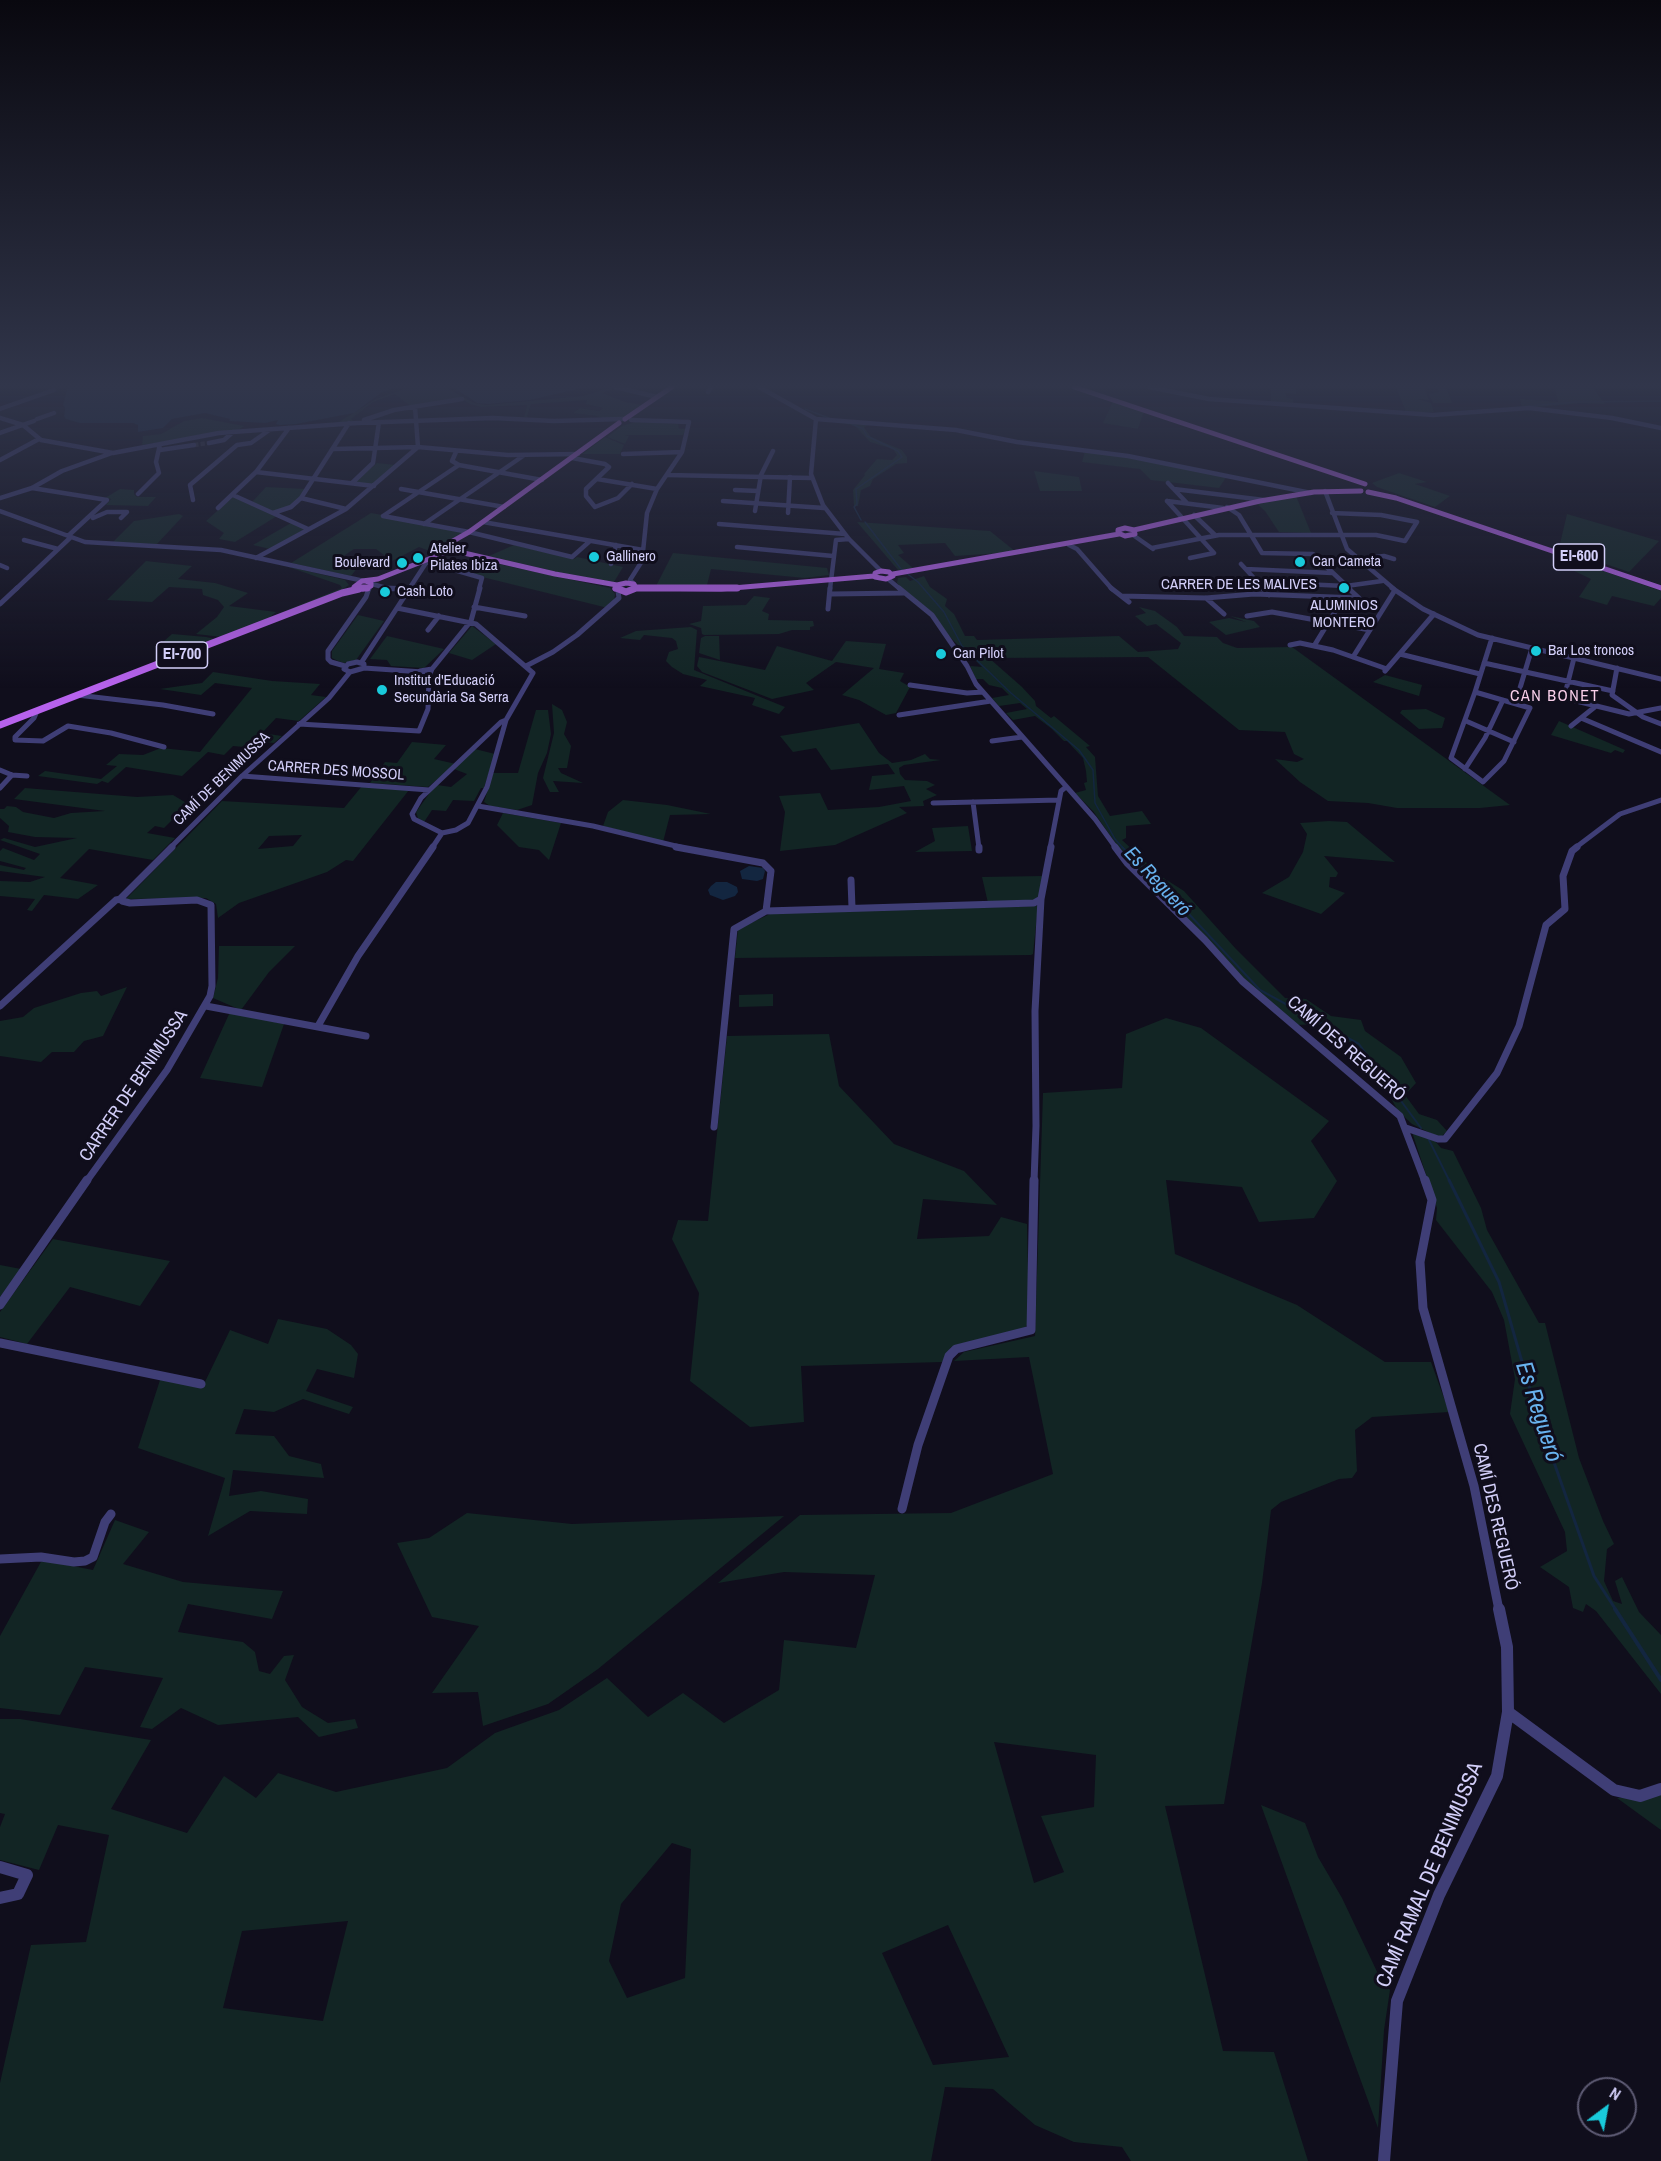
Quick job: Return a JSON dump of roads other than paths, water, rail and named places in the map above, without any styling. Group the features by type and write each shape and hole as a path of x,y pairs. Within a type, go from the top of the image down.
{"main road":[{"name":"EI-700","path":"426,561 437,547 459,539 531,488"},
{"path":"1346,490 1351,488"},
{"name":"EI-600","path":"1357,488 1361,491 1371,489 1661,587"},
{"path":"874,576 880,579 902,573 1133,533 1194,515 1298,492 1361,491"},
{"name":"EI-700","path":"0,725 343,592 368,585 446,553 455,548 459,539"},
{"path":"446,544 464,553"},
{"path":"435,551 464,553 618,591 633,584 721,589 874,576 881,571 891,576"}],"street":[{"path":"0,498 32,488 104,501 0,604"},
{"path":"138,494 144,488"},
{"path":"191,488 193,500"},
{"path":"218,508 239,488"},
{"path":"273,513 291,507 308,488"},
{"path":"256,558 346,509 372,488"},
{"path":"424,488 382,516 469,532 572,557 590,541"},
{"path":"424,524 475,488"},
{"path":"588,488 586,492 588,500 595,507 618,498 628,488"},
{"path":"633,584 642,561 647,513 657,489 651,488"},
{"path":"736,488 758,491"},
{"path":"755,511 759,488"},
{"path":"789,513 790,488"},
{"path":"816,488 824,507 845,534 881,571"},
{"path":"1278,488 1298,492"},
{"path":"401,489 504,507"},
{"path":"1174,489 1264,500"},
{"path":"1174,489 1187,503"},
{"path":"1324,491 1347,549 1382,581 1434,614 1478,634 1661,679"},
{"path":"232,495 308,529"},
{"path":"301,498 346,509"},
{"path":"723,501 824,507"},
{"path":"1190,558 1214,553 1167,501 1225,508 1239,515 1262,553 1313,554 1346,586"},
{"path":"86,521 106,512 127,512 121,518"},
{"path":"1,513 69,537 100,545 209,548 348,578 368,585 390,589 410,589"},
{"path":"1133,533 1152,549 1215,536 1376,535 1405,541 1417,522 1381,515 1332,513"},
{"path":"1194,515 1215,536"},
{"path":"483,522 643,550"},
{"path":"719,524 845,534"},
{"path":"828,609 836,540 849,539"},
{"path":"24,540 58,549"},
{"path":"611,564 616,545"},
{"path":"1069,545 1077,549 1111,588 1129,602"},
{"path":"736,547 833,556"},
{"path":"1322,563 1384,556 1394,559"},
{"path":"299,724 419,731 428,709 429,676 432,669 470,623 482,578 426,561 363,665 350,672 344,669 345,666"},
{"path":"1241,564 1269,595"},
{"path":"0,565 7,568"},
{"path":"1246,570 1332,573"},
{"name":"CAMÍ DES REGUERÓ","path":"891,576 904,593 932,615 983,692 1095,819 1127,863 1205,940 1242,981 1392,1108 1406,1128 1432,1200 1420,1263 1423,1308 1474,1486 1507,1647 1508,1712"},
{"path":"348,578 357,587 368,585"},
{"path":"1257,582 1346,586 1382,581"},
{"path":"368,585 328,651 328,659 345,666 352,663 420,671 432,669"},
{"name":"CARRER DE LES MALIVES","path":"1122,596 1206,598 1269,595 1359,598 1346,586"},
{"path":"1353,657 1395,590"},
{"path":"526,666 554,652 577,635 618,591"},
{"path":"831,594 904,593"},
{"path":"1206,598 1224,614"},
{"path":"1314,646 1339,605 1337,598"},
{"path":"474,607 525,616"},
{"path":"397,608 478,626 532,673 532,678 506,720 487,787 468,823 456,830 442,832 414,819 412,814 429,790 506,720"},
{"path":"1247,616 1272,612 1331,621 1370,630"},
{"path":"1290,645 1300,643 1314,646 1353,657 1386,670 1434,614"},
{"path":"428,630 439,616"},
{"path":"1475,692 1530,708 1504,761 1484,782 1451,758 1476,694 1475,692 1480,674 1492,638"},
{"path":"1520,688 1532,648"},
{"path":"1400,654 1480,674"},
{"path":"1574,658 1564,698 1629,714 1661,708"},
{"path":"1484,663 1613,691"},
{"path":"1617,668 1612,695 1638,713 1661,724"},
{"path":"420,671 429,676"},
{"name":"CAMÍ DE BENIMUSSA","path":"0,1006 116,900 121,899 242,776 329,698 350,672"},
{"path":"910,685 967,693 983,692"},
{"path":"77,695 163,705 213,714"},
{"path":"1465,769 1489,731 1503,700"},
{"path":"899,716 991,701"},
{"path":"1571,726 1596,706"},
{"path":"37,711 34,718 15,737 15,740 43,741 68,726 111,733 164,747"},
{"path":"1581,718 1661,752"},
{"path":"1466,721 1514,742"},
{"path":"992,741 1022,737"},
{"path":"0,770 12,775 27,776"},
{"path":"0,788 12,775"},
{"name":"CARRER DES MOSSOL","path":"242,776 429,790"},
{"path":"902,1509 918,1445 949,1356 956,1349 1030,1330 1036,1126 1035,1011 1041,899 1059,800 1062,789 1066,787"},
{"path":"933,803 1059,800"},
{"path":"1406,1128 1438,1139 1445,1138 1497,1074 1521,1020 1546,925 1565,909 1563,876 1572,851 1620,814 1661,800"},
{"path":"973,802 979,850"},
{"path":"478,806 593,826 666,845 763,863 771,871 766,911"},
{"path":"318,1026 358,956 389,914 442,832"},
{"path":"850,880 852,908"},
{"name":"CARRER DE BENIMUSSA","path":"0,1305 167,1070 206,1006 212,986 211,905 197,900 130,903 121,899"},
{"path":"714,1126 734,929 766,911 1034,903 1041,899"},
{"path":"206,1006 366,1036"},
{"path":"0,1342 201,1384"},
{"path":"0,1559 41,1557 74,1562 85,1561 93,1557 105,1522 111,1514"},
{"path":"1508,1712 1614,1790 1640,1796 1661,1789"},
{"name":"CAMÍ RAMAL DE BENIMUSSA","path":"1384,2161 1397,2001 1439,1894 1497,1776 1508,1712"},
{"path":"0,1867 27,1875 18,1894 0,1898"}],"water":[{"path":"749,866 763,868 765,871 763,879 757,881 742,879 740,871"},
{"path":"716,882 727,882 737,887 738,892 735,896 723,900 710,895 708,890"}],"waterway":[{"name":"Es Regueró","path":"858,488 857,504 854,507 861,520"},
{"name":"Es Regueró","path":"865,522 901,569 918,582 944,612 962,646 1011,693 1079,750 1093,770 1095,803 1115,839 1123,848"},
{"name":"Es Regueró","path":"1123,848 1158,881 1260,990 1359,1044 1421,1128"},
{"name":"Es Regueró","path":"1428,1138 1449,1180"},
{"name":"Es Regueró","path":"1449,1180 1499,1282 1537,1414 1594,1576 1616,1610"},
{"name":"Es Regueró","path":"1615,1609 1661,1680"}],"place":[{"name":"Gallinero","path":"594,557"},
{"name":"Atelier Pilates Ibiza","path":"418,558"},
{"name":"Can Cameta","path":"1300,562"},
{"name":"Boulevard","path":"402,563"},
{"name":"ALUMINIOS MONTERO","path":"1344,588"},
{"name":"Cash Loto","path":"385,592"},
{"name":"Bar Los troncos","path":"1536,651"},
{"name":"Can Pilot","path":"941,654"},
{"name":"Institut d'Educació Secundària Sa Serra","path":"382,690"}],"district":[{"name":"CAN BONET","path":"1555,697"}]}
